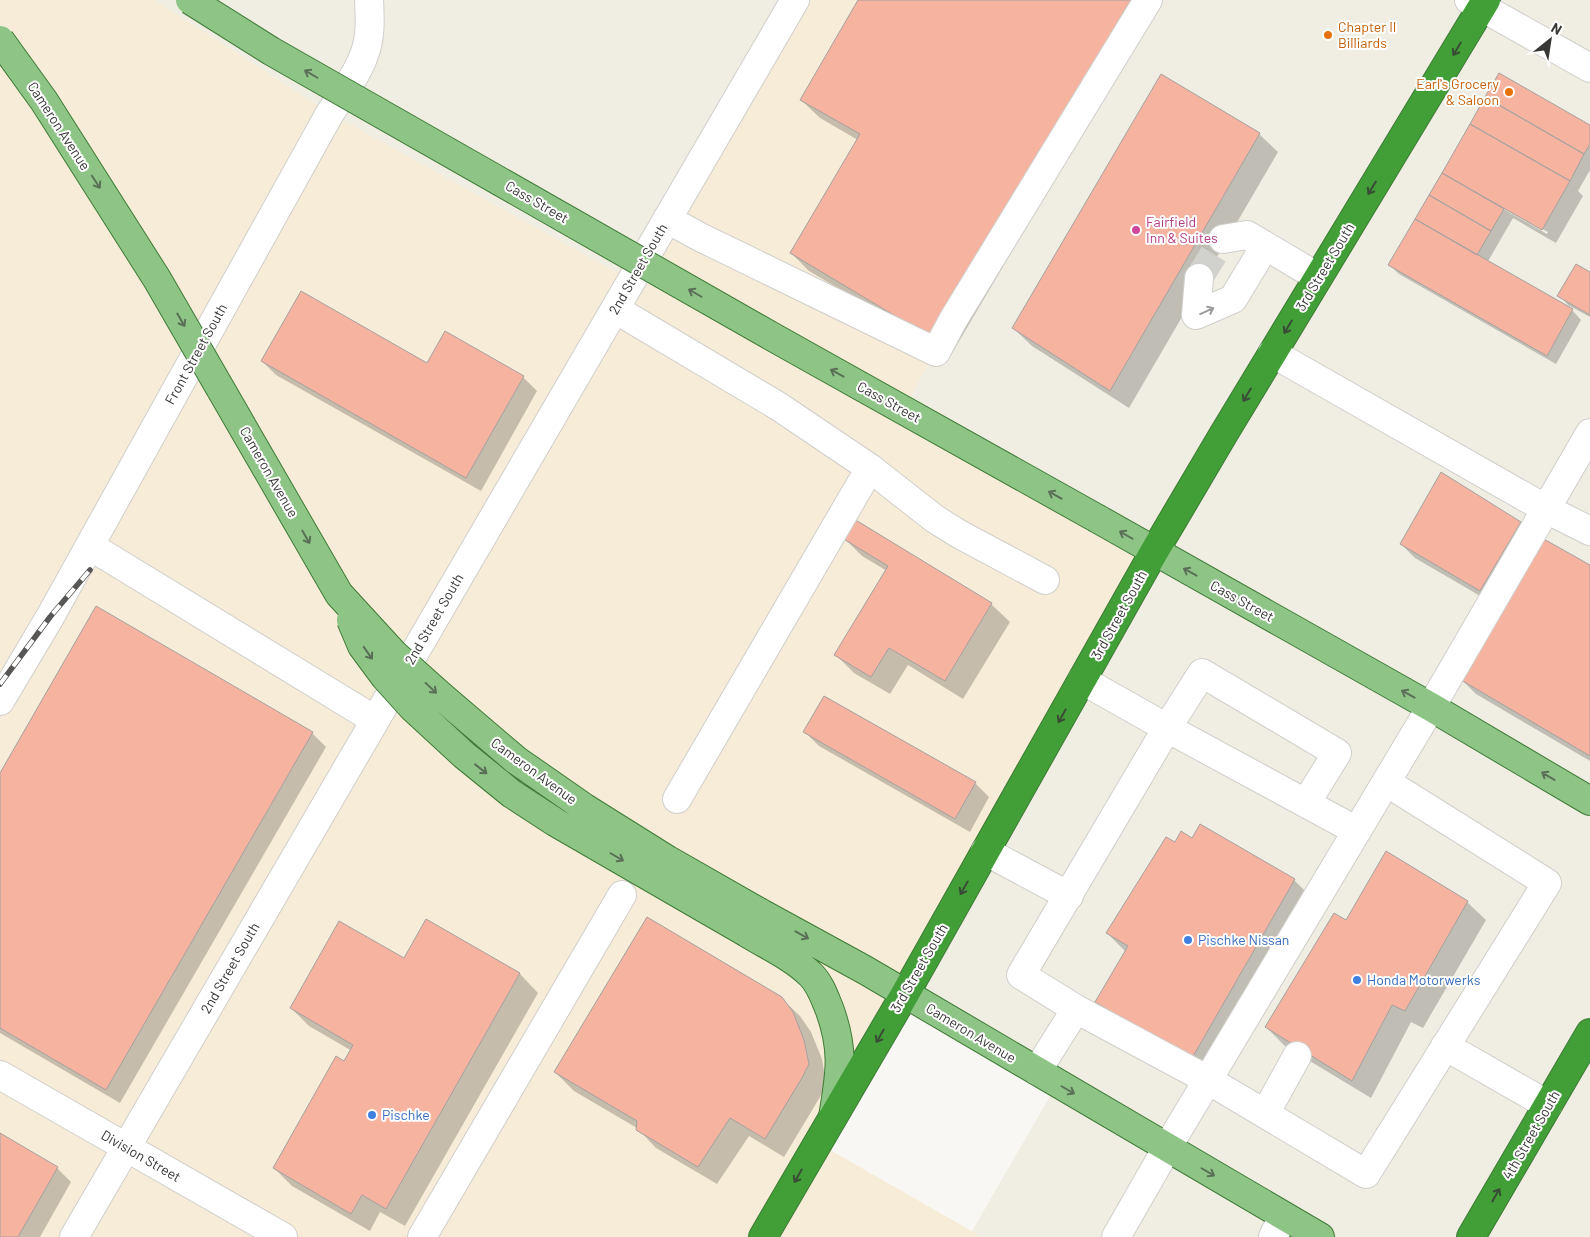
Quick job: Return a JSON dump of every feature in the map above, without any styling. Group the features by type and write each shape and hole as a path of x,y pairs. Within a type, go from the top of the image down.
{"highway":[{"name":"3rd Street South","path":"763,1237 905,994 1154,552 1479,2"},
{"name":"4th Street South","path":"1471,1237 1590,1034"}],"main road":[{"name":"Cass Street","path":"190,0 271,51 771,336 1098,518 1154,552 1431,707 1590,801"},
{"name":"Cameron Avenue","path":"0,40 44,101 157,279 339,594 394,654 516,760 753,922 905,994 1167,1148 1278,1227 1320,1237"},
{"path":"753,922 812,976 822,990 834,1020 840,1050 840,1069 833,1117"}],"street":[{"name":"Front Street South","path":"0,701 50,617 325,121 341,97 364,55 369,33 369,0"},
{"name":"2nd Street South","path":"74,1237 795,0"},
{"path":"668,219 700,237 936,352 953,320 1148,0"},
{"path":"1479,2 1590,68"},
{"name":"Cass Street","path":"341,97 640,266"},
{"path":"1223,239 1247,235 1318,277"},
{"path":"1199,278 1196,315 1233,299 1265,246"},
{"path":"615,309 778,406 870,468 935,519 1045,580"},
{"path":"1272,353 1546,509 1590,531"},
{"path":"1116,1237 1167,1148 1431,707 1590,433"},
{"path":"677,799 870,468"},
{"path":"90,546 375,720"},
{"path":"1306,803 1336,753 1202,673 1167,728 1022,975 1076,1009 1208,1080 1366,1174 1547,883 1386,782"},
{"path":"1082,680 1356,831"},
{"path":"985,851 1069,896"},
{"path":"422,1237 622,895"},
{"path":"1037,1071 1076,1009"},
{"path":"1445,1046 1548,1104"},
{"path":"1265,1114 1297,1056"},
{"name":"Division Street","path":"0,1075 283,1237"}],"shaded area":[{"path":"0,0 155,0 330,113 632,281 795,0 1148,0 899,416 1154,552 818,1143 982,1237 0,1237"},
{"path":"155,0 795,0 632,281 330,113"},
{"path":"1148,0 1590,0 1590,1237 982,1237 972,1231 1057,1084 905,994 899,416"}],"building":[{"path":"858,0 1131,0 932,338 790,253 860,134 800,100"},
{"path":"1499,73 1590,125 1590,144 1584,154 1485,97"},
{"name":"Fairfield Inn & Suites","path":"1161,74 1260,133 1110,391 1012,328"},
{"path":"1485,97 1584,154 1570,181 1470,124"},
{"path":"1470,124 1570,181 1542,230 1442,173"},
{"path":"1442,173 1504,209 1491,231 1429,195"},
{"path":"1429,195 1491,231 1477,255 1415,219"},
{"path":"1415,219 1573,309 1547,356 1388,265"},
{"path":"1576,264 1590,272 1590,315 1557,296"},
{"path":"301,291 427,363 445,331 524,376 466,478 261,361"},
{"path":"1441,472 1521,522 1480,591 1400,544"},
{"path":"854,519 992,603 945,681 889,648 871,677 834,655 888,566 842,538"},
{"path":"1542,538 1590,565 1590,756 1461,680"},
{"path":"96,606 313,732 106,1090 0,1028 0,773"},
{"path":"824,696 976,782 955,819 803,732"},
{"name":"Pischke Nissan","path":"1200,824 1295,879 1191,1060 1095,1002 1128,946 1106,933 1166,837 1175,842 1181,831 1192,838"},
{"name":"Honda Motorwerks","path":"1386,851 1468,901 1405,1011 1392,1005 1352,1081 1265,1027 1334,913 1346,920"},
{"path":"647,917 782,997 793,1012 804,1040 809,1064 765,1139 730,1118 698,1167 636,1130 637,1121 554,1072"},
{"name":"Pischke","path":"426,919 520,973 386,1209 362,1195 351,1214 273,1168 336,1056 344,1061 353,1045 290,1008 339,921 404,958"},
{"path":"0,1133 58,1167 18,1237 0,1237"}],"tunnel":[{"path":"1199,278 1223,239"}],"railway":[{"path":"0,684 50,617 90,570"}],"place":[{"name":"Chapter II Billiards","path":"1328,35"},
{"name":"Earl's Grocery & Saloon","path":"1509,92"},
{"name":"Fairfield Inn & Suites","path":"1136,230"},
{"name":"Pischke Nissan","path":"1188,940"},
{"name":"Honda Motorwerks","path":"1357,980"},
{"name":"Pischke","path":"372,1115"}]}
